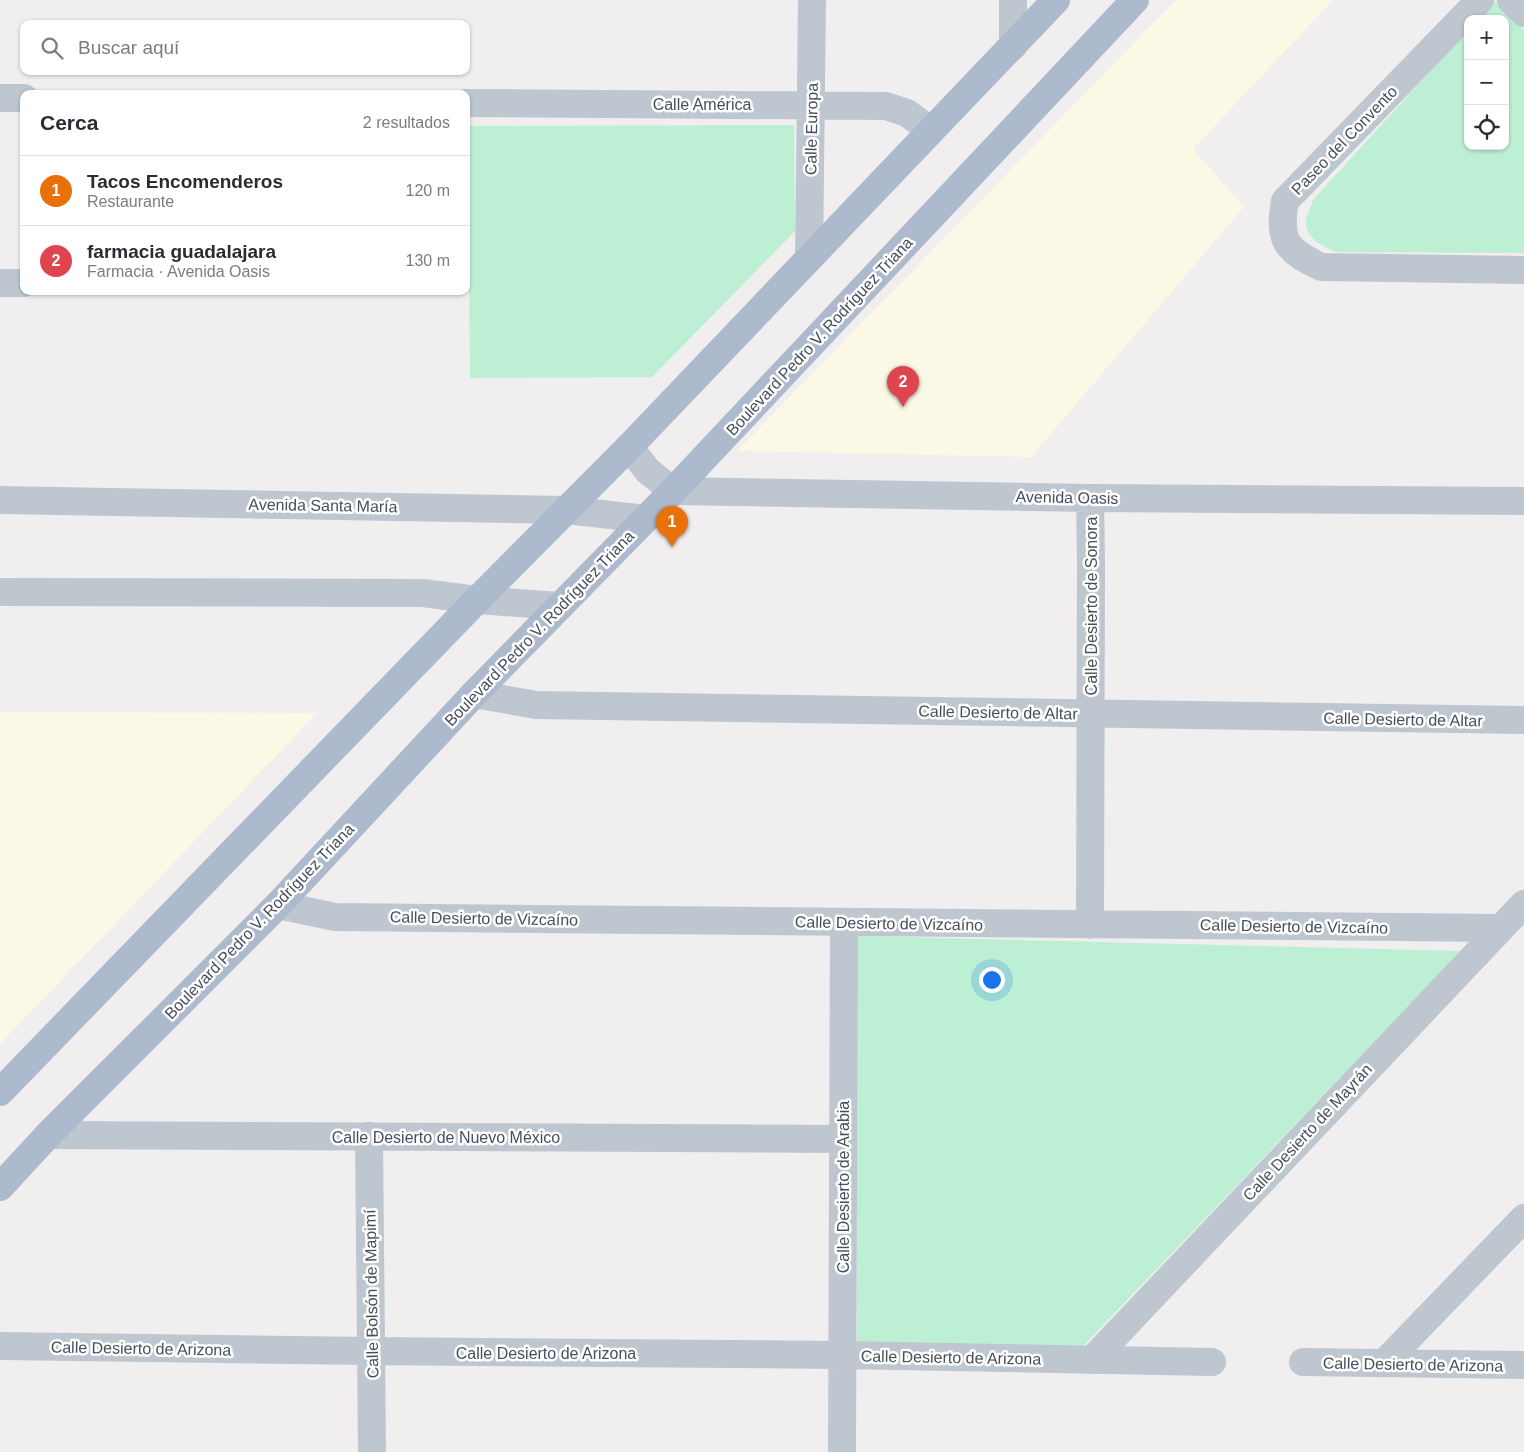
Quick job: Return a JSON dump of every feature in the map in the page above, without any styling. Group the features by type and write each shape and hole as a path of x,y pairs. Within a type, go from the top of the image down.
{"main road":[{"path":"0,1092 477,600 629,447 1056,0"},
{"name":"Boulevard Pedro V. Rodríguez Triana","path":"0,1187 48,1135 278,904 474,694 673,492 1135,0"}],"street":[{"name":"Calle Europa","path":"809,258 812,0"},
{"path":"1013,0 1013,46"},
{"name":"Paseo del Convento","path":"1480,0 1285,201 1281,224 1286,242 1293,250 1300,257 1321,267 1524,270"},
{"path":"1511,0 1524,13"},
{"path":"0,98 20,98"},
{"name":"Calle América","path":"470,103 886,106 907,113 931,131"},
{"path":"0,282 20,282"},
{"path":"629,447 648,470 673,492"},
{"name":"Avenida Oasis","path":"673,492 1090,498 1524,501"},
{"name":"Calle Desierto de Sonora","path":"1090,498 1090,924"},
{"name":"Avenida Santa María","path":"0,500 566,510 646,519"},
{"path":"0,592 423,593 477,600 560,606"},
{"name":"Calle Desierto de Altar","path":"474,694 536,705 1524,720"},
{"name":"Calle Desierto de Vizcaíno","path":"278,904 335,917 1500,928"},
{"name":"Calle Desierto de Mayrán","path":"1092,1360 1524,904"},
{"name":"Calle Desierto de Arabia","path":"842,1452 844,922"},
{"name":"Calle Desierto de Nuevo México","path":"48,1135 843,1139"},
{"name":"Calle Bolsón de Mapimí","path":"369,1136 372,1452"},
{"path":"1384,1363 1524,1218"},
{"name":"Calle Desierto de Arizona","path":"0,1346 842,1355 1212,1362"},
{"name":"Calle Desierto de Arizona","path":"1303,1362 1524,1365"}],"shaded area":[{"path":"1176,0 1333,0 1193,149 1244,207 1031,457 737,451"},
{"path":"0,712 317,713 0,1044"}],"green space":[{"path":"1494,0 1509,15 1481,15"},
{"path":"1509,15 1524,30 1524,253 1336,252 1316,242 1309,234 1306,223 1313,200 1464,34 1464,150 1509,150"},
{"path":"794,125 795,231 652,377 470,378 470,126"},
{"path":"856,936 1461,951 1083,1346 857,1345"}],"place":[{"name":"farmacia guadalajara","path":"903,407"},
{"name":"Tacos Encomenderos","path":"672,547"}]}
